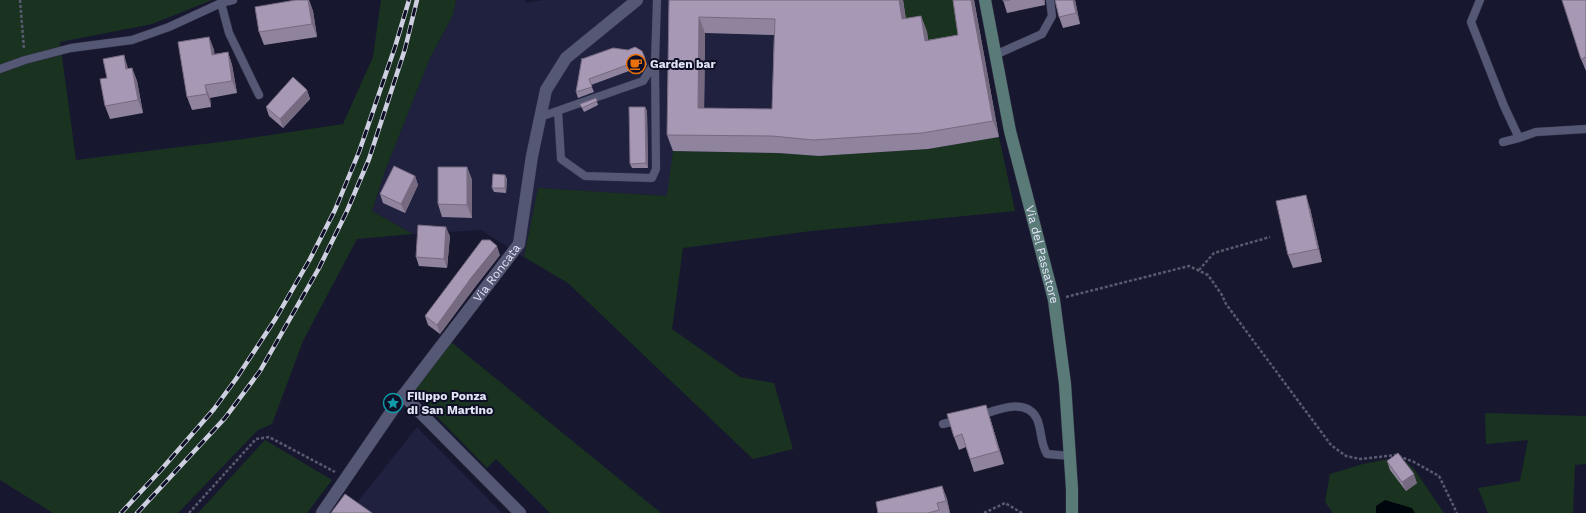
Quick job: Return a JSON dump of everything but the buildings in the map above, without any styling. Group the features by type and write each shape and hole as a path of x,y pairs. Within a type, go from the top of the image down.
{"street":[{"name":"Via Roncata","path":"322,513 403,395 519,244 532,156 546,90 566,58 637,0"},
{"name":"Via del Passatore","path":"985,0 1010,131 1054,300 1065,384 1072,513"},
{"path":"403,395 520,513"}],"lane":[{"path":"0,69 25,60 71,48 132,40 169,27 233,0"},
{"path":"558,111 561,159 585,176 652,178 656,169 655,62 657,0"},
{"path":"995,55 1042,34 1052,16 1050,0"},
{"path":"1480,0 1470,22 1504,106 1519,138"},
{"path":"221,4 229,33 259,95"},
{"path":"540,117 643,81 655,62"},
{"path":"1503,142 1536,132 1586,129"},
{"path":"943,424 1016,406 1029,409 1037,418 1044,449 1047,454 1070,456"}],"path":[{"path":"20,0 25,60"},
{"path":"1199,270 1214,253 1270,237"},
{"path":"1054,300 1189,266 1199,270 1208,275 1222,295 1226,304 1331,445 1346,456 1360,459 1396,455 1414,462 1439,476 1457,513"},
{"path":"189,513 256,439 269,437 346,478"},
{"path":"984,513 1005,503 1022,513"}],"shaded area":[{"path":"456,0 525,0 525,3 543,0 904,0 928,149 819,156 778,153 667,196 538,188 524,257 481,230 413,234 372,211 385,171 430,58 453,15"},
{"path":"417,427 502,513 349,513"},
{"path":"1385,500 1412,508 1415,513 1376,513 1376,506"}],"green space":[{"path":"0,0 212,0 152,24 60,42 76,160 244,139 343,124 373,57 381,0 456,0 453,15 430,58 385,171 372,211 413,234 357,239 303,341 272,424 258,430 178,513 53,513 0,480"},
{"path":"903,0 956,0 963,52 908,35"},
{"path":"999,137 1015,211 811,231 683,248 672,329 740,377 774,383 793,449 753,459 568,283 524,257 538,188 667,196 673,151 778,153 819,156 928,149"},
{"path":"451,342 661,513 550,513 496,459 487,468 415,394 415,388"},
{"path":"1485,413 1586,416 1586,464 1575,465 1573,513 1488,513 1478,488 1520,481 1528,440 1486,444"},
{"path":"265,440 332,480 307,513 198,513"},
{"path":"1389,459 1405,461 1414,469 1444,513 1333,513 1325,502 1330,474 1363,464"}],"railway":[{"path":"121,513 214,409 236,379 276,318 310,259 335,210 359,152 395,47 409,0"},
{"path":"137,513 225,418 260,371 319,268 347,211 369,159 405,49 417,0"}],"place":[{"name":"Garden bar","path":"636,64"},
{"name":"Filippo Ponza di San Martino","path":"393,403"}]}
